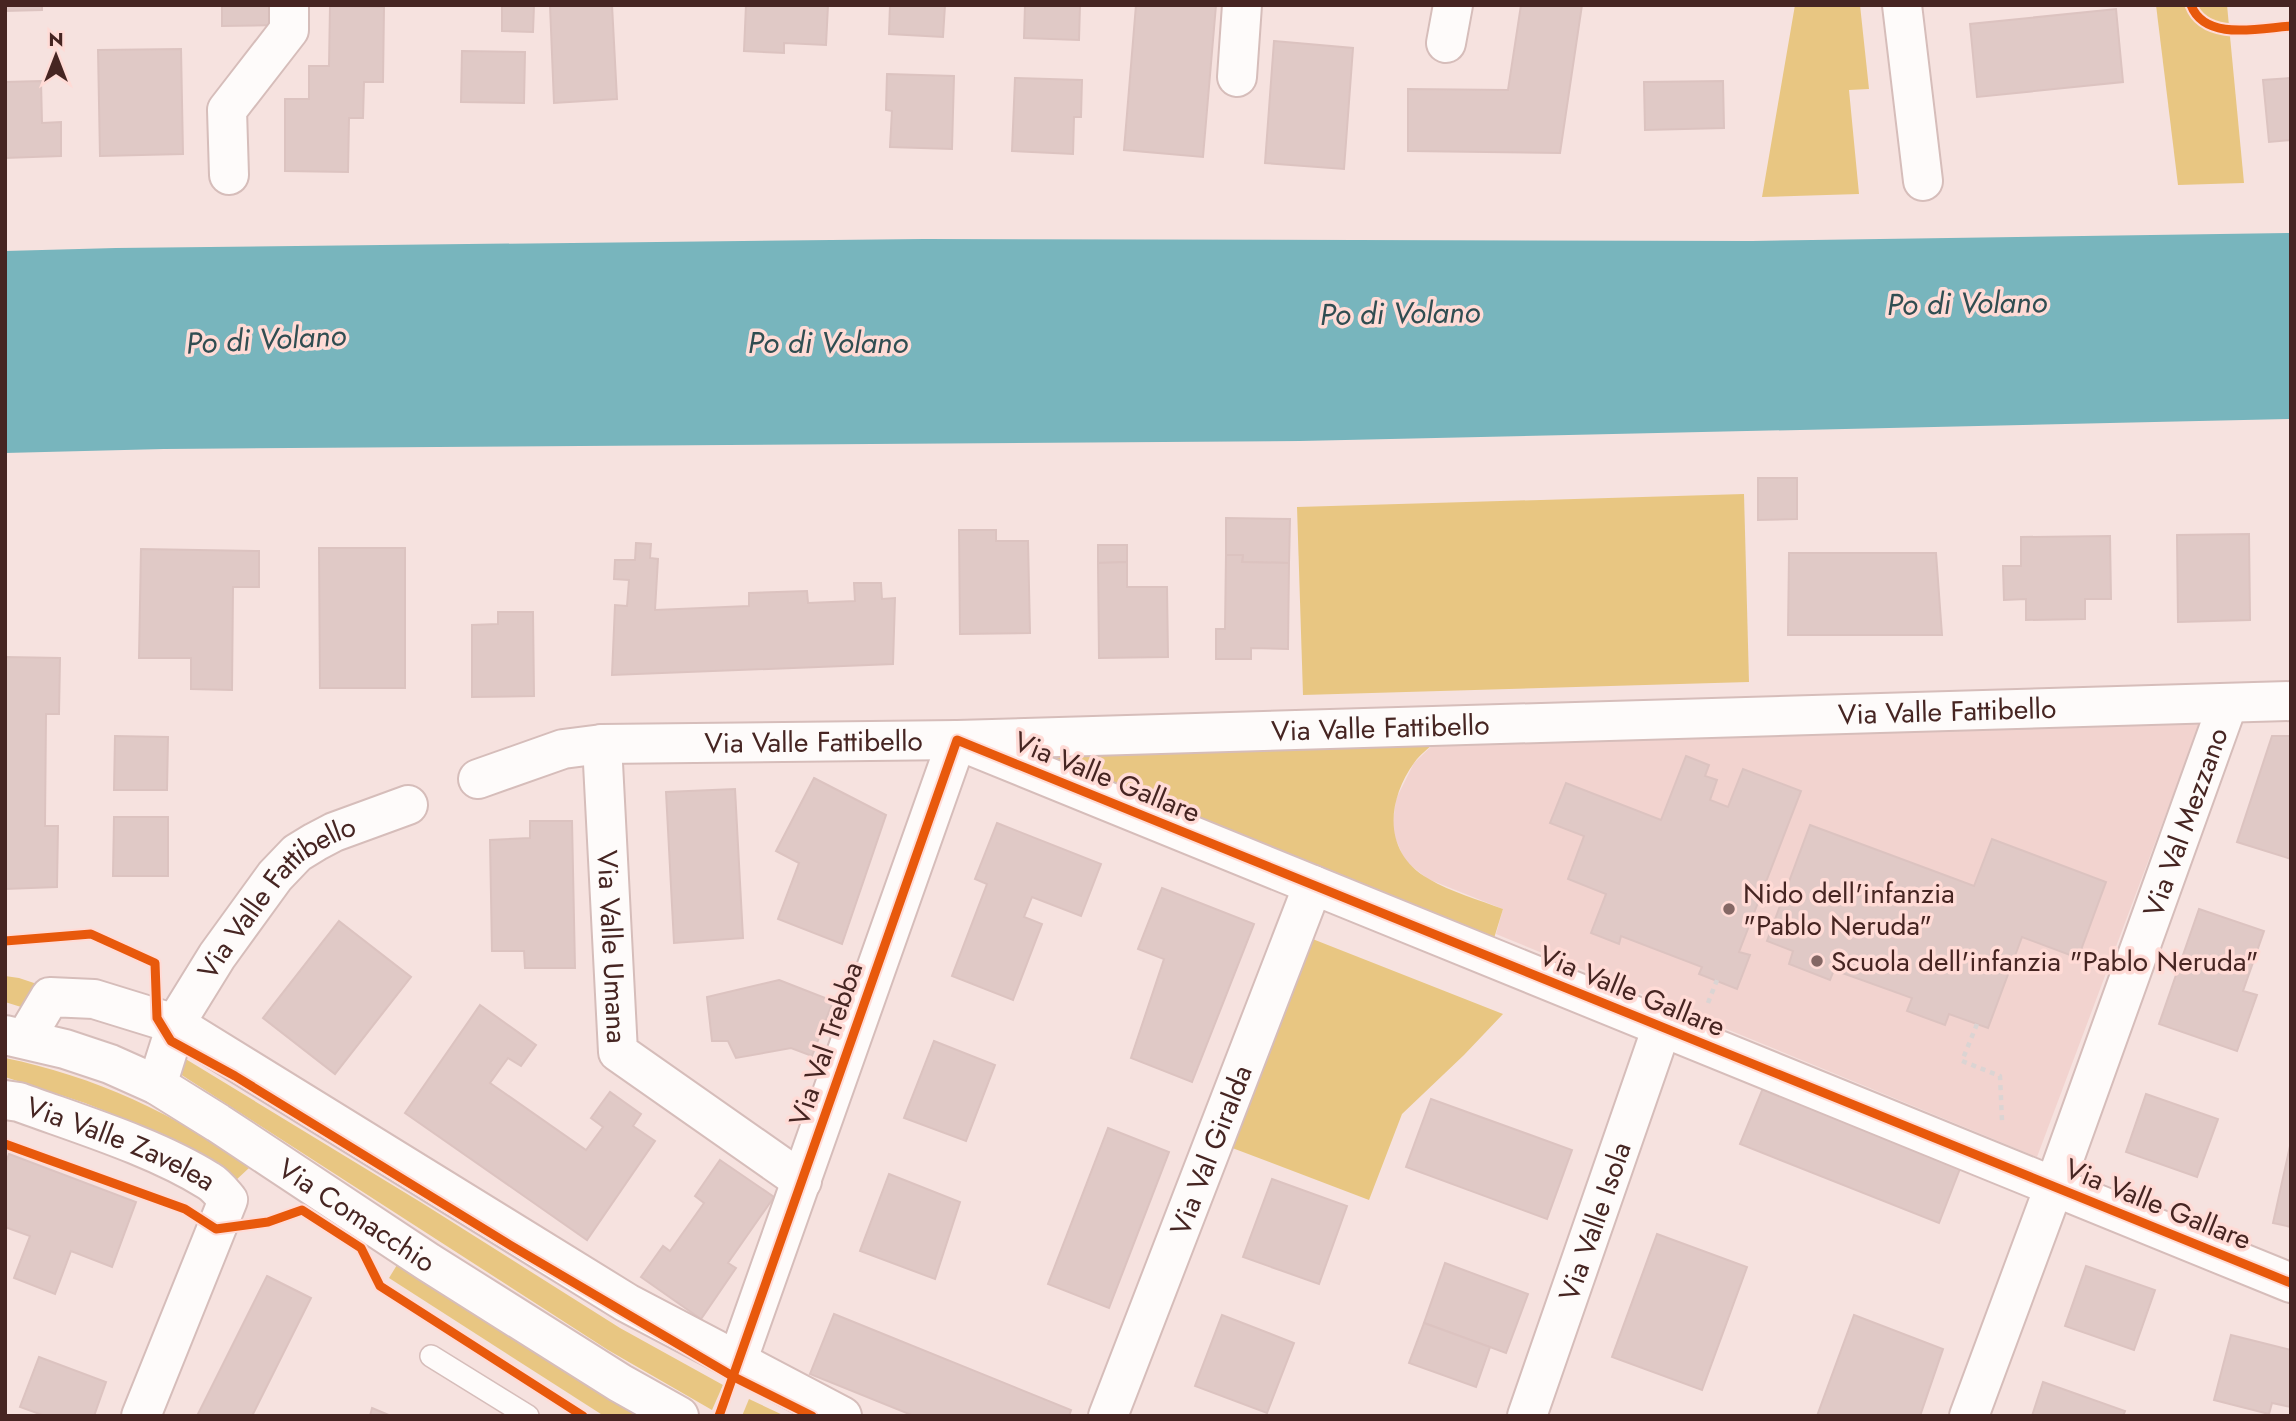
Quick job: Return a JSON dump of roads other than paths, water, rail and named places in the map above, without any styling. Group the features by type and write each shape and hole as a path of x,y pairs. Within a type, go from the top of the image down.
{"street":[{"path":"229,175 227,110 289,30 289,5"},
{"path":"1237,77 1242,5"},
{"path":"1446,43 1453,5"},
{"path":"1902,5 1923,181"},
{"name":"Via Valle Fattibello","path":"478,779 563,749 603,744 957,740 2291,701"},
{"name":"Via Val Mezzano","path":"1969,1416 2228,703"},
{"name":"Via Valle Gallare","path":"957,740 2291,1283"},
{"name":"Via Val Trebba","path":"737,1362 957,740"},
{"name":"Via Valle Umana","path":"603,744 618,1052 802,1181"},
{"name":"Via Valle Fattibello","path":"156,1085 172,1041 175,1024 217,956 275,876 297,853 334,832 408,805"},
{"name":"Via Val Giralda","path":"1108,1416 1313,885"},
{"name":"Via Comacchio","path":"667,1413 439,1269 218,1122 156,1085 110,1064 65,1049 15,1037 50,997 94,999 175,1024 626,1303 842,1416"},
{"name":"Via Valle Isola","path":"1527,1416 1662,1027"},
{"name":"Via Valle Zavelea","path":"5,1100 19,1102 183,1167 211,1182 228,1200 141,1416"}],"lane":[{"path":"431,1356 528,1416"}],"water":[{"name":"Po di Volano","path":"2291,233 2291,419 1300,441 164,449 5,453 5,251 924,239 1752,241"}],"place":[{"name":"Nido dell'infanzia \"Pablo Neruda\"","path":"1729,909"},
{"name":"Scuola dell'infanzia \"Pablo Neruda\"","path":"1817,961"}]}
